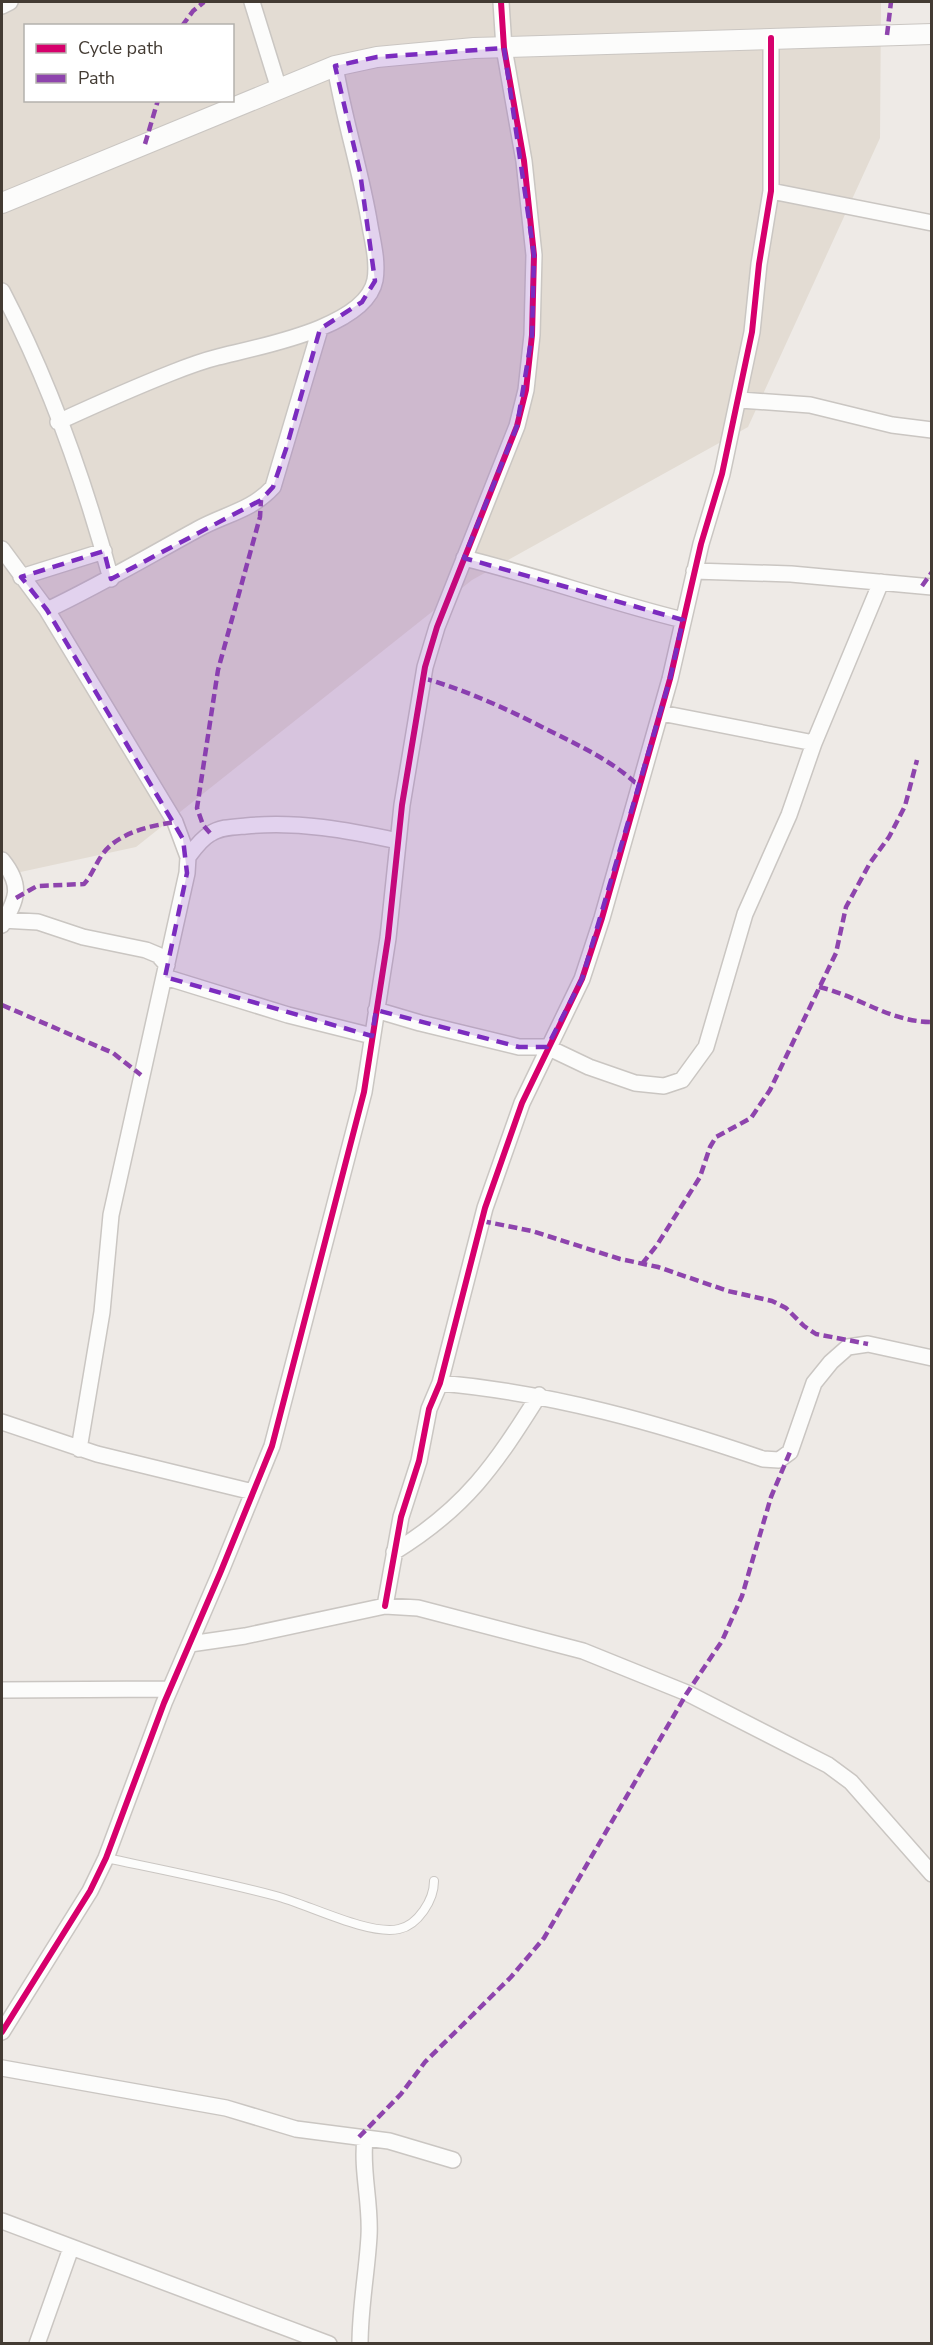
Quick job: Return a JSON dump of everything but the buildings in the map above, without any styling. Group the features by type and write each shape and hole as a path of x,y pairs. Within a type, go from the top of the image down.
{"street":[{"path":"2,6 10,2"},
{"path":"252,2 279,89"},
{"path":"2,2032 90,1891 106,1858 170,1689 272,1446 296,1361 364,1092 388,938 402,805 425,667 437,627 517,426 526,390 532,334 534,255 524,161 504,48 501,2"},
{"path":"2,203 335,66 377,57 474,48 932,34"},
{"path":"385,1606 401,1517 419,1461 429,1409 440,1383 485,1208 522,1103 547,1047 582,979 616,871 661,713 694,571 722,474 740,400 771,191 771,38"},
{"path":"58,422 170,373 214,358 276,344 320,329 362,302 375,281 375,254 362,183 342,108 335,66"},
{"path":"771,191 932,223"},
{"path":"2,291 21,328 58,422 104,551 111,579"},
{"path":"46,610 111,579 200,528 259,502 273,487 320,329"},
{"path":"740,400 810,405 892,425 932,430"},
{"path":"21,577 104,551"},
{"path":"3,556 46,610 174,822 188,857 187,873 166,971 111,1215 102,1312 79,1449"},
{"path":"464,558 523,572 641,610 683,620"},
{"path":"694,571 791,574 932,587"},
{"path":"376,1010 510,1045 547,1047 589,1067 635,1083 664,1086 682,1080 706,1047 745,914 789,815 814,743 881,582"},
{"path":"661,713 814,743"},
{"path":"188,857 210,833 225,828 255,825 295,823 398,841"},
{"path":"2,860 16,888 16,898 3,921 38,921 83,937 146,950 158,955 166,971 300,1019 372,1036"},
{"path":"440,1383 539,1395 650,1424 763,1459 780,1460 790,1452 814,1383 831,1362 848,1347 868,1344 932,1358"},
{"path":"394,1551 442,1520 460,1504 490,1470 539,1395"},
{"path":"2,1422 79,1449 253,1492"},
{"path":"190,1644 245,1636 385,1606 418,1608 583,1651 687,1693 828,1765 851,1782 932,1874"},
{"path":"2,1690 170,1689"},
{"path":"2,2068 226,2108 296,2129 389,2141 453,2160"},
{"path":"360,2343 360,2314 369,2235 367,2176 363,2155 365,2138"},
{"path":"2,2222 329,2343"},
{"path":"37,2343 71,2248"}],"lane":[{"path":"106,1858 277,1896 372,1929 398,1929 414,1923 434,1892 434,1881"}],"highlighted area":[{"path":"504,48 534,255 532,335 517,426 464,558 683,620 670,679 582,979 547,1047 519,1047 376,1010 372,1036 165,977 187,873 183,839 47,610 21,577 104,551 111,579 261,500 273,487 320,329 362,302 375,281 360,172 335,66 377,57"}],"shaded area":[{"path":"2,2 881,2 880,138 748,427 472,580 136,847 2,876"}],"marked path":[{"path":"183,24 193,11 204,2"},
{"path":"887,35 891,2"},
{"path":"145,144 157,102"},
{"path":"210,833 203,825 197,808 218,670 260,517 261,500"},
{"path":"922,586 932,572"},
{"path":"423,678 455,688 516,714 596,755 640,787"},
{"path":"642,1264 657,1245 700,1177 710,1147 716,1137 751,1118 770,1090 836,953 846,907 870,863 889,837 905,806 917,760"},
{"path":"16,898 37,886 84,884 102,855 116,841 144,828 175,822"},
{"path":"819,987 902,1018 932,1022"},
{"path":"2,1005 113,1053 141,1075"},
{"path":"482,1221 532,1231 620,1259 658,1267 728,1291 772,1301 786,1308 804,1326 816,1334 868,1344"},
{"path":"359,2137 401,2094 425,2062 511,1977 544,1938 687,1693 722,1641 742,1596 771,1497 790,1452"}],"cycle path":[{"path":"2,2032 90,1891 106,1858 164,1703 272,1446 364,1092 388,938 402,805 425,667 437,627 517,426 526,390 532,335 534,255 524,161 504,48 501,2"},
{"path":"385,1606 401,1517 419,1461 429,1409 440,1383 485,1208 522,1103 582,979 602,918 670,679 701,544 722,474 752,332 759,264 771,191 771,38"}]}
